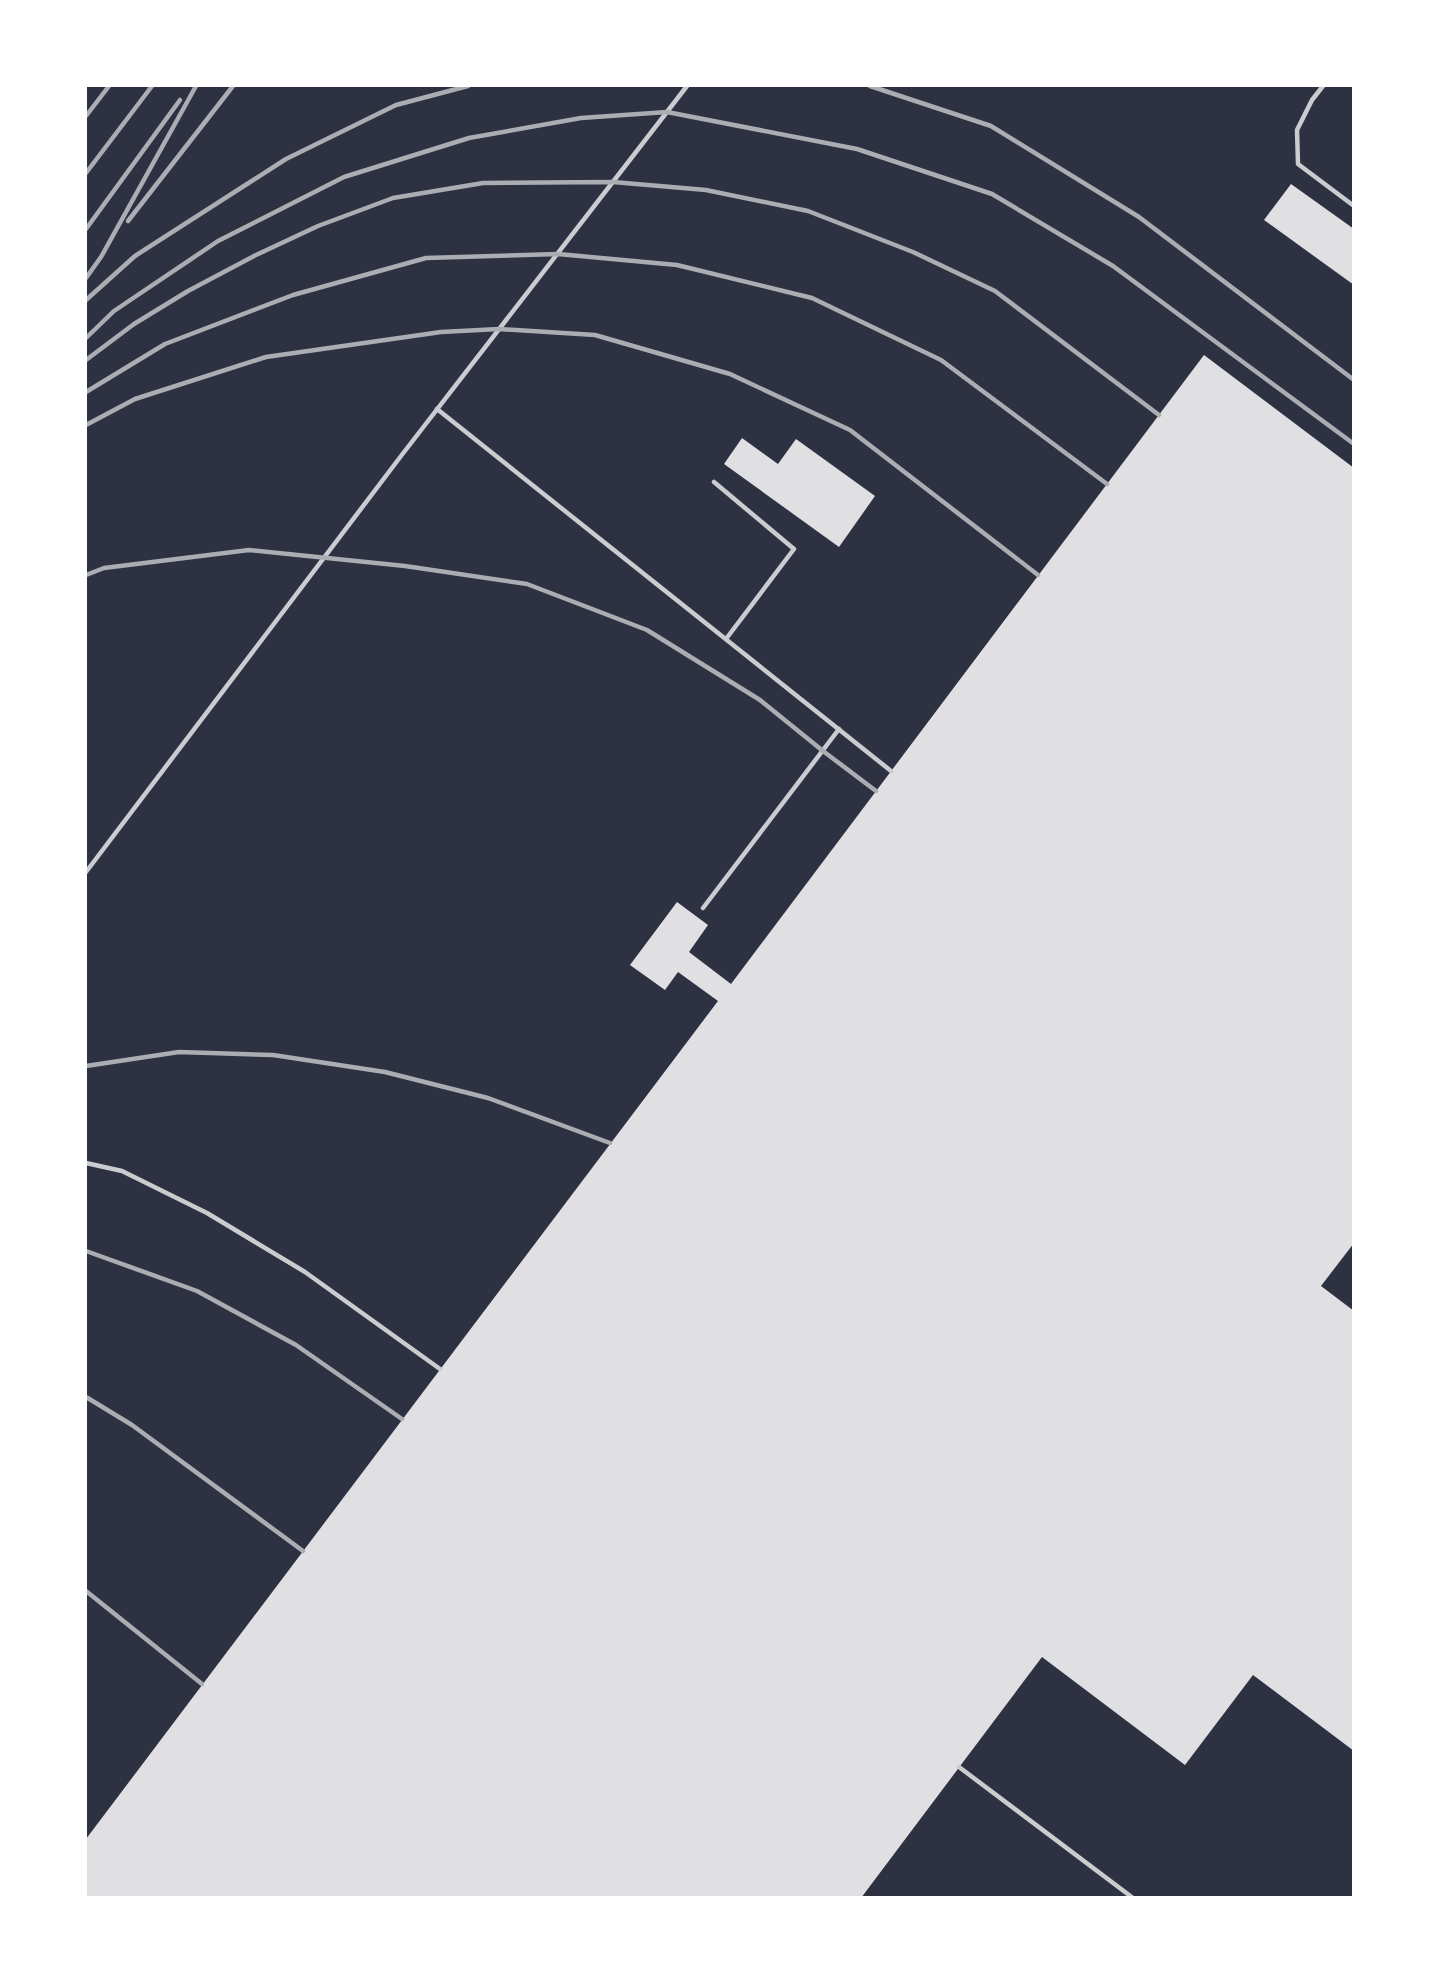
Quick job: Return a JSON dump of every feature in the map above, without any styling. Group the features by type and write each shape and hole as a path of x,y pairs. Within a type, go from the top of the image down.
{"lane":[{"path":"86,872 437,409 687,86"},
{"path":"1323,86 1312,100 1297,130 1298,164 1353,206"},
{"path":"437,409 891,771"},
{"path":"714,482 794,549 726,639"},
{"path":"703,908 840,729"},
{"path":"86,1163 122,1171 207,1213 305,1272 440,1369"},
{"path":"959,1767 1133,1898"}],"building":[{"path":"1291,184 1354,229 1354,285 1264,220"},
{"path":"1204,355 1354,468 1354,1243 1321,1286 1354,1311 1354,1751 1253,1675 1185,1765 1042,1657 861,1898 86,1898 86,1839 718,1001 678,972 665,990 630,965 677,902 708,925 689,952 731,984"},
{"path":"742,438 778,464 796,439 875,496 839,547 724,464"}],"railway":[{"path":"86,116 109,86"},
{"path":"86,173 152,86"},
{"path":"86,278 101,257 196,86"},
{"path":"128,221 233,86"},
{"path":"86,300 135,256 286,159 396,105 468,86"},
{"path":"870,86 991,126 1139,217 1354,380"},
{"path":"86,229 180,100"},
{"path":"86,338 114,311 218,241 344,177 469,138 581,118 667,112 857,149 992,194 1113,266 1354,444"},
{"path":"86,360 134,324 188,291 256,255 318,226 393,198 483,183 613,182 706,190 808,211 913,252 995,291 1159,415"},
{"path":"86,392 165,344 293,295 426,258 558,254 677,265 812,298 941,360 1107,484"},
{"path":"86,425 135,399 266,357 441,332 499,329 595,335 730,374 850,430 1038,575"},
{"path":"86,575 104,568 249,550 405,566 527,584 647,630 760,700 876,791"},
{"path":"86,1066 179,1052 273,1055 385,1072 488,1098 610,1143"},
{"path":"86,1251 197,1291 296,1345 402,1419"},
{"path":"86,1397 132,1425 303,1551"},
{"path":"86,1591 202,1684"}]}
